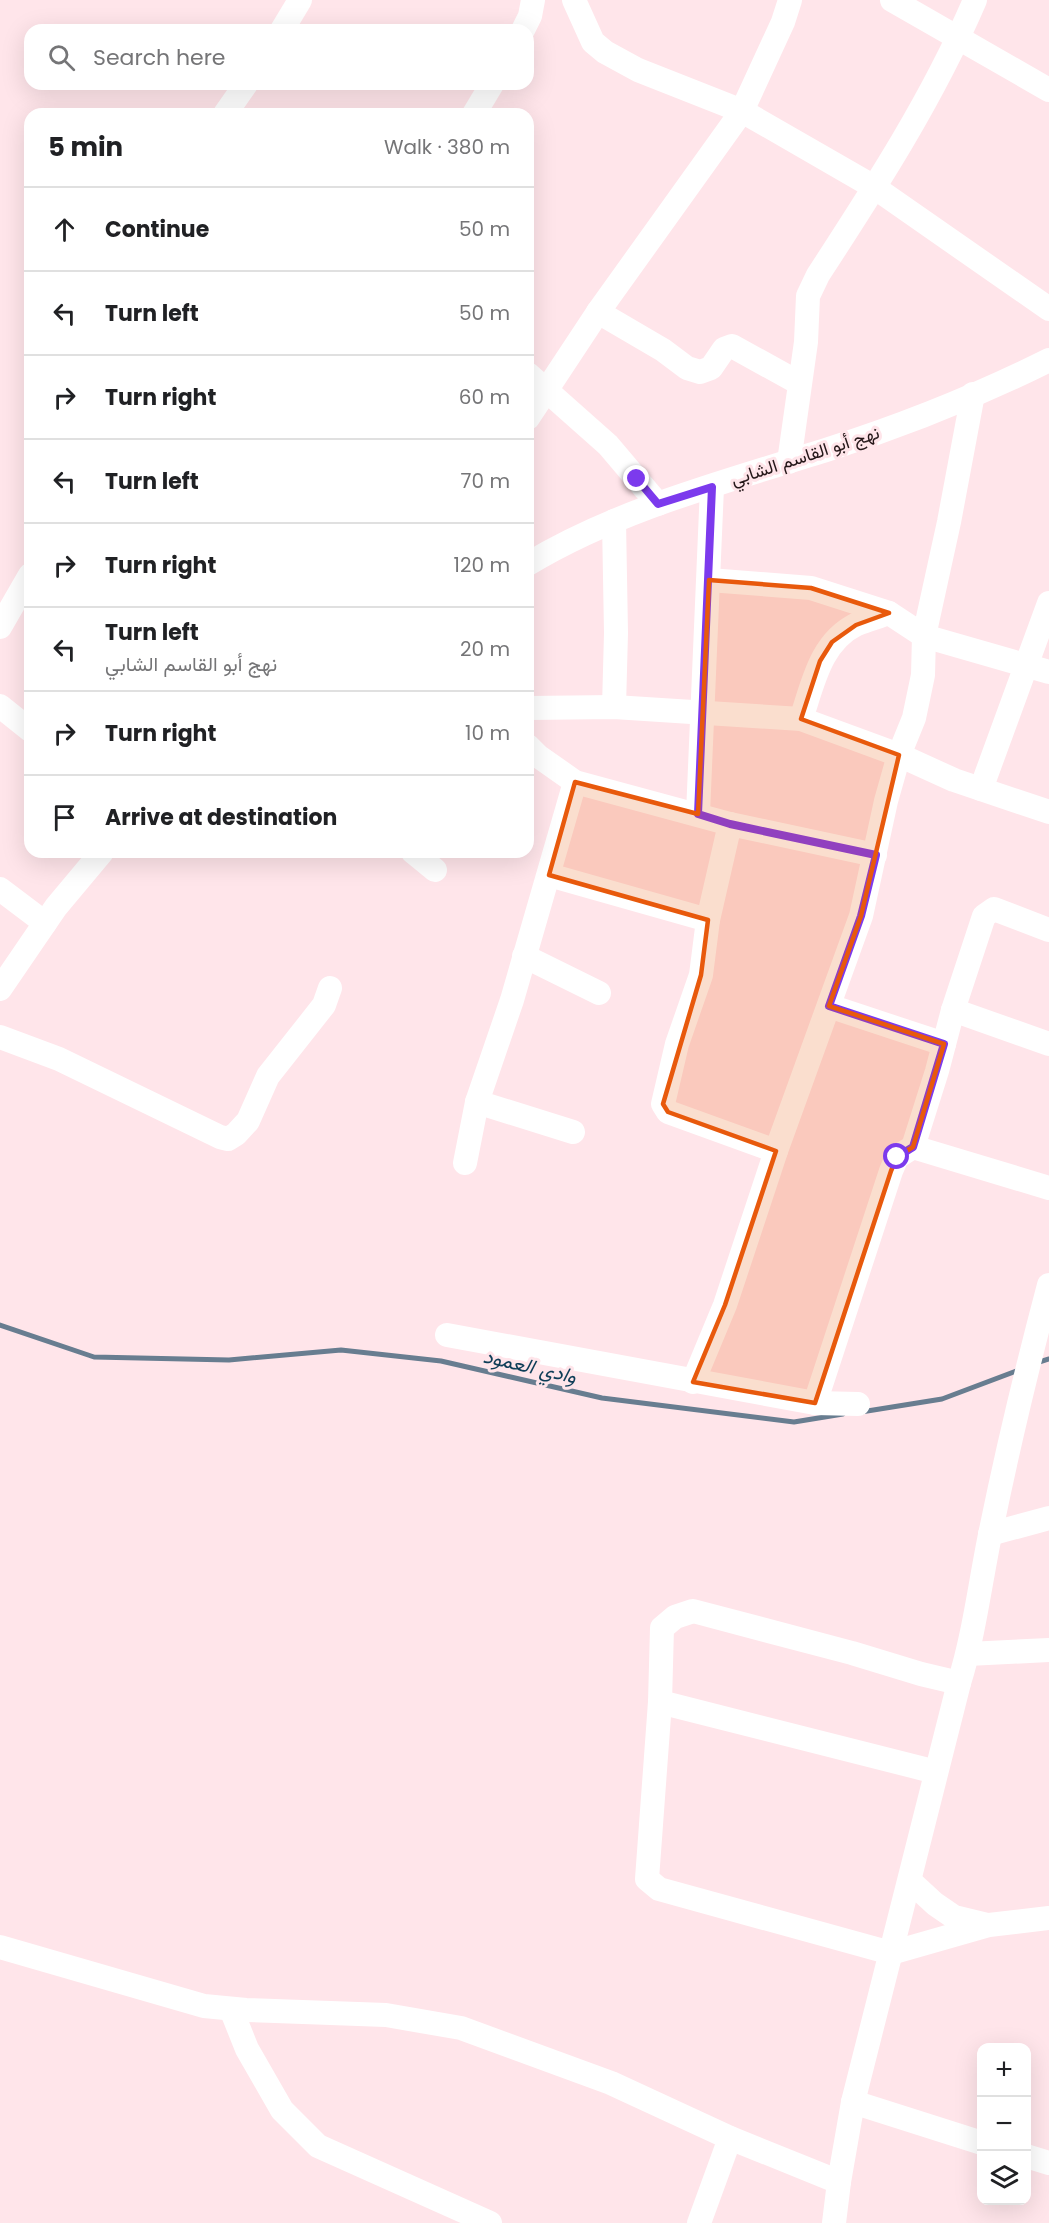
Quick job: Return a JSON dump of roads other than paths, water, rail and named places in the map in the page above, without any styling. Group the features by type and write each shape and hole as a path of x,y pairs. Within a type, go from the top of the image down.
{"street":[{"path":"286,24 300,0"},
{"path":"526,24 533,0"},
{"path":"574,0 593,42 605,52 638,70 742,111 874,187 1049,309"},
{"path":"658,504 608,445 537,382 598,312 742,111 783,22 790,0"},
{"path":"892,0 1049,90"},
{"path":"789,462 806,342 808,296 818,274 914,124 959,38 975,0"},
{"path":"229,108 242,90"},
{"path":"478,108 488,90"},
{"path":"598,312 663,350 687,368 705,372 711,368 724,349 732,346 799,383"},
{"name":"نهج أبو القاسم الشابي","path":"534,561 575,537 614,521 658,504 886,429 1049,360"},
{"path":"693,1382 725,1305 776,1150 861,916 886,801 899,755 914,718 923,675 924,636 973,394"},
{"path":"698,814 712,487"},
{"path":"614,521 616,633 614,707"},
{"path":"709,580 811,588 889,613 924,636 1038,668"},
{"path":"0,627 24,585"},
{"path":"981,789 1038,668 1049,603"},
{"path":"801,719 820,661 832,642 856,625 889,613"},
{"path":"0,706 24,725"},
{"path":"534,708 614,707 801,719 899,755 954,780 1049,812"},
{"path":"534,752 575,782 730,824 876,855"},
{"path":"465,1163 477,1102 512,1000 575,782"},
{"path":"730,824 708,920 701,975 677,1044 663,1104 668,1112 776,1150"},
{"path":"0,989 73,885 97,858"},
{"path":"420,858 435,870"},
{"path":"549,875 708,920"},
{"path":"0,889 45,923"},
{"path":"815,1403 891,1171 897,1157 913,1147 953,1010 984,915 994,909 1049,930"},
{"path":"524,956 599,993"},
{"path":"0,1038 59,1059 228,1139 237,1134 248,1121 268,1076 324,1005 330,988"},
{"path":"829,1006 944,1044"},
{"path":"953,1010 1049,1044"},
{"path":"477,1102 573,1132"},
{"path":"913,1147 1049,1188"},
{"path":"834,2223 838,2182 853,2102 958,1683 968,1654 990,1534 1016,1415 1049,1285"},
{"path":"447,1335 815,1403 858,1404"},
{"path":"990,1534 1049,1518"},
{"path":"958,1683 693,1611 675,1617 662,1628 660,1702 647,1879 659,1889 891,1953 989,1926 1049,1918"},
{"path":"968,1654 1049,1650"},
{"path":"660,1702 936,1772"},
{"path":"910,1881 935,1905 954,1917 989,1926"},
{"path":"0,1947 204,2006 386,2015 461,2028 611,2083 730,2138 838,2182"},
{"path":"231,2009 247,2049 282,2110 318,2146 490,2223"},
{"path":"853,2102 977,2143"},
{"path":"699,2223 730,2138"},
{"path":"1031,2158 1049,2163"}],"waterway":[{"name":"وادي العمود","path":"0,1325 94,1357 229,1360 341,1350 441,1361 602,1398 794,1422 843,1414"},
{"name":"وادي العمود","path":"1036,1363 1049,1359"},
{"name":"وادي العمود","path":"861,1412 942,1399 1019,1370"}]}
